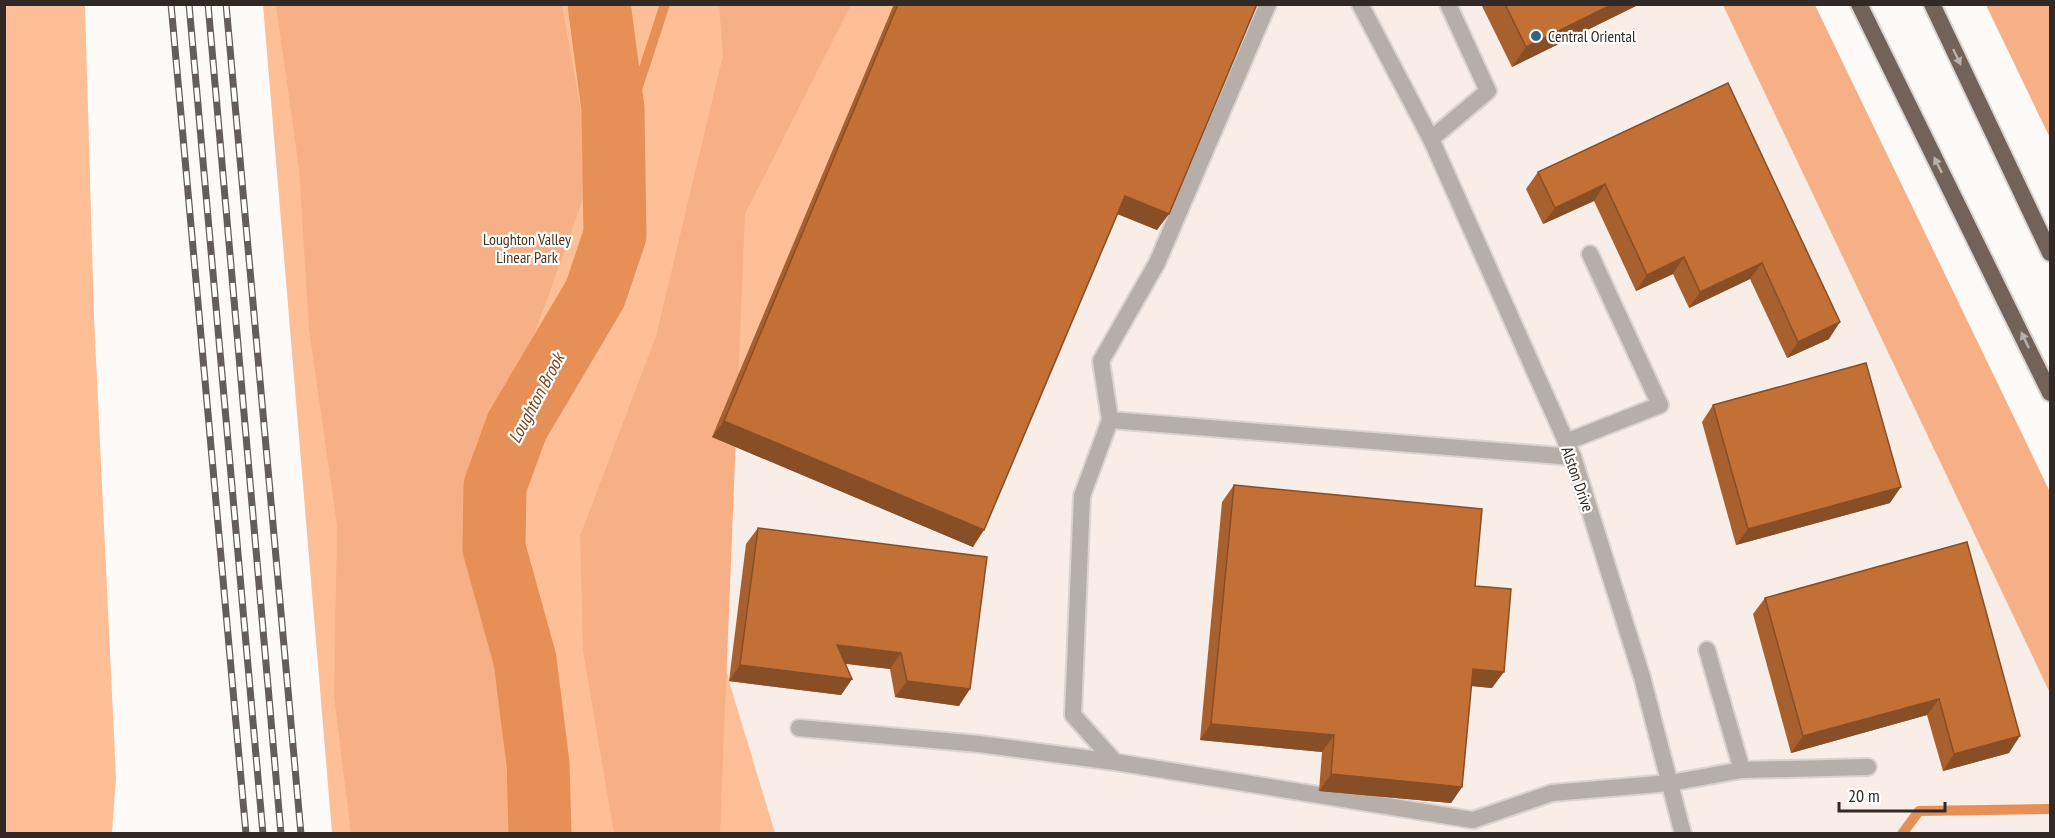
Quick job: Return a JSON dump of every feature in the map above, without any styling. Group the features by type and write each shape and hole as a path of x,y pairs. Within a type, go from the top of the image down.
{"highway":[{"path":"1859,4 2050,393"},
{"path":"1932,4 2050,253"}],"street":[{"path":"1115,762 1073,715 1082,496 1110,420 1101,361 1157,263 1268,4"},
{"name":"Alston Drive","path":"1360,4 1431,139 1569,449 1642,677 1683,834"},
{"path":"1431,139 1488,91 1448,4"},
{"path":"1110,420 1569,449 1660,405 1590,254"},
{"path":"1707,650 1742,770"},
{"path":"800,728 979,744 1115,762 1473,820 1552,793 1670,783 1742,770 1868,767"}],"shaded area":[{"path":"894,5 1723,5 1756,74 2050,605 2050,833 775,833 729,681 710,584 712,437"}],"green space":[{"path":"5,4 85,5 94,317 116,778 112,833 5,833"},
{"name":"Loughton Valley Linear Park","path":"263,5 894,5 712,437 710,584 729,681 775,833 332,833"},
{"path":"276,5 562,5 592,173 487,460 501,706 511,833 351,833 334,696 337,525 309,329 299,169"},
{"path":"719,5 851,5 745,214 720,833 614,833 583,651 580,536 656,336 723,55"},
{"path":"1723,5 1815,5 2050,492 2050,693"},
{"path":"1986,5 2050,5 2050,138"}],"building":[{"path":"898,4 1257,4 1169,214 1125,196 984,530 724,421"},
{"path":"1505,4 1613,4 1526,47"},
{"path":"1728,83 1840,322 1798,342 1762,263 1700,292 1684,257 1647,275 1605,184 1555,208 1538,172"},
{"path":"1866,363 1901,487 1748,529 1713,405"},
{"path":"1234,485 1482,509 1475,586 1511,589 1504,672 1473,669 1462,787 1331,774 1334,735 1211,724"},
{"path":"758,528 987,557 970,689 907,681 901,653 837,645 852,679 740,665"},
{"path":"1967,542 2020,736 1954,754 1939,699 1803,736 1765,598"}],"waterway":[{"name":"Loughton Brook","path":"540,834 538,764 525,660 494,548 495,486 517,426 595,294 615,235 613,109 599,4"},
{"path":"614,160 665,4"},
{"path":"1902,834 1919,811 2050,809"}],"railway":[{"path":"171,4 246,834"},
{"path":"189,4 263,834"},
{"path":"208,4 281,834"},
{"path":"226,4 301,834"}],"place":[{"name":"Central Oriental","path":"1536,36"}]}
